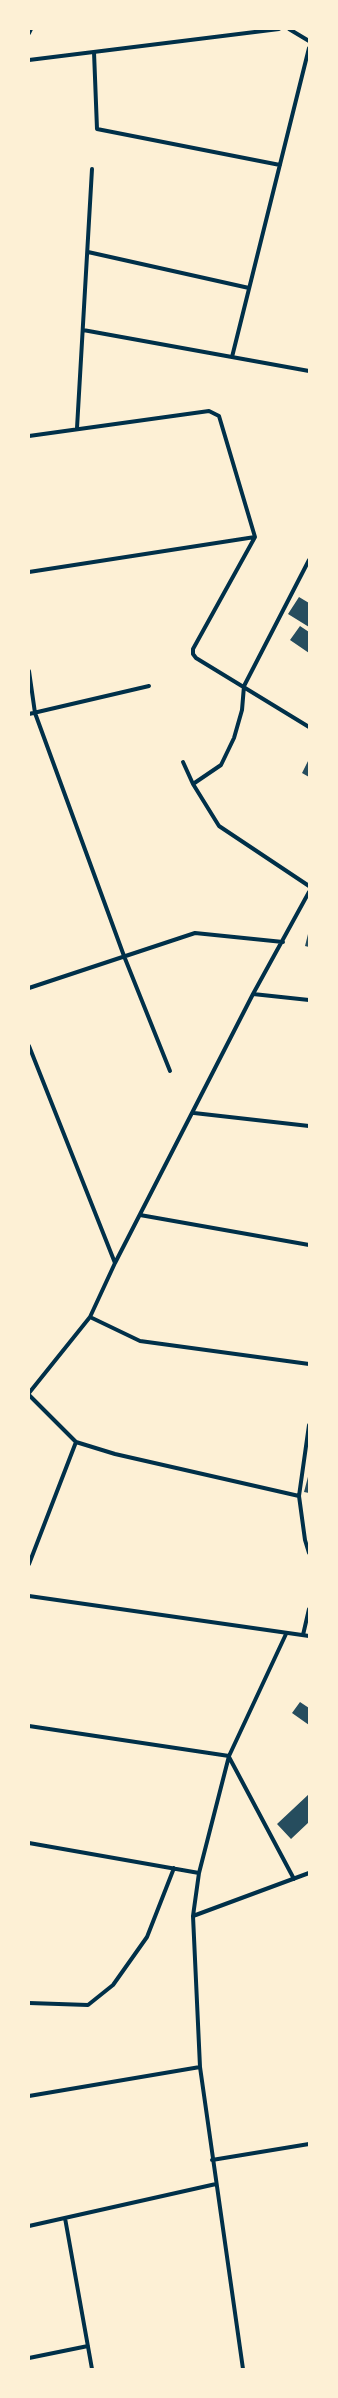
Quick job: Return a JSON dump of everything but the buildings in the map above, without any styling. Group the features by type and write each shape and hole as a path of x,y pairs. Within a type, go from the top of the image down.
{"street":[{"path":"29,33 31,29"},
{"path":"29,60 279,29"},
{"path":"289,29 309,41"},
{"path":"232,357 309,48"},
{"path":"94,52 97,129 280,165"},
{"path":"77,428 92,169"},
{"path":"88,252 249,288"},
{"path":"83,330 309,371"},
{"path":"29,436 77,428 209,411 216,412 219,416 255,537 193,648 196,658 309,727"},
{"path":"29,572 255,537"},
{"path":"193,784 221,765 234,738 242,710 244,686 309,560"},
{"path":"29,670 35,713 124,956 170,1071"},
{"path":"29,714 149,686"},
{"path":"183,762 193,784 219,826 309,886"},
{"path":"299,1496 115,1454 76,1442 29,1394 90,1317 115,1263 194,1113 253,994 283,942 309,892"},
{"path":"29,988 196,933 283,942"},
{"path":"253,994 309,1000"},
{"path":"29,1046 115,1263"},
{"path":"194,1113 309,1126"},
{"path":"140,1214 309,1245"},
{"path":"90,1317 140,1341 309,1364"},
{"path":"309,1425 299,1496 305,1540 309,1553"},
{"path":"29,1564 76,1442"},
{"path":"29,1596 286,1634 309,1636"},
{"path":"303,1636 309,1609"},
{"path":"243,2369 212,2160 200,2067 193,1916 199,1873 229,1756 286,1634"},
{"path":"29,1726 229,1756"},
{"path":"229,1756 294,1879"},
{"path":"29,1843 199,1873"},
{"path":"29,2003 88,2005 113,1985 147,1937 174,1868"},
{"path":"193,1916 309,1873"},
{"path":"29,2096 200,2067"},
{"path":"212,2160 309,2144"},
{"path":"29,2226 216,2184"},
{"path":"65,2218 92,2369"},
{"path":"29,2358 88,2346"}]}
